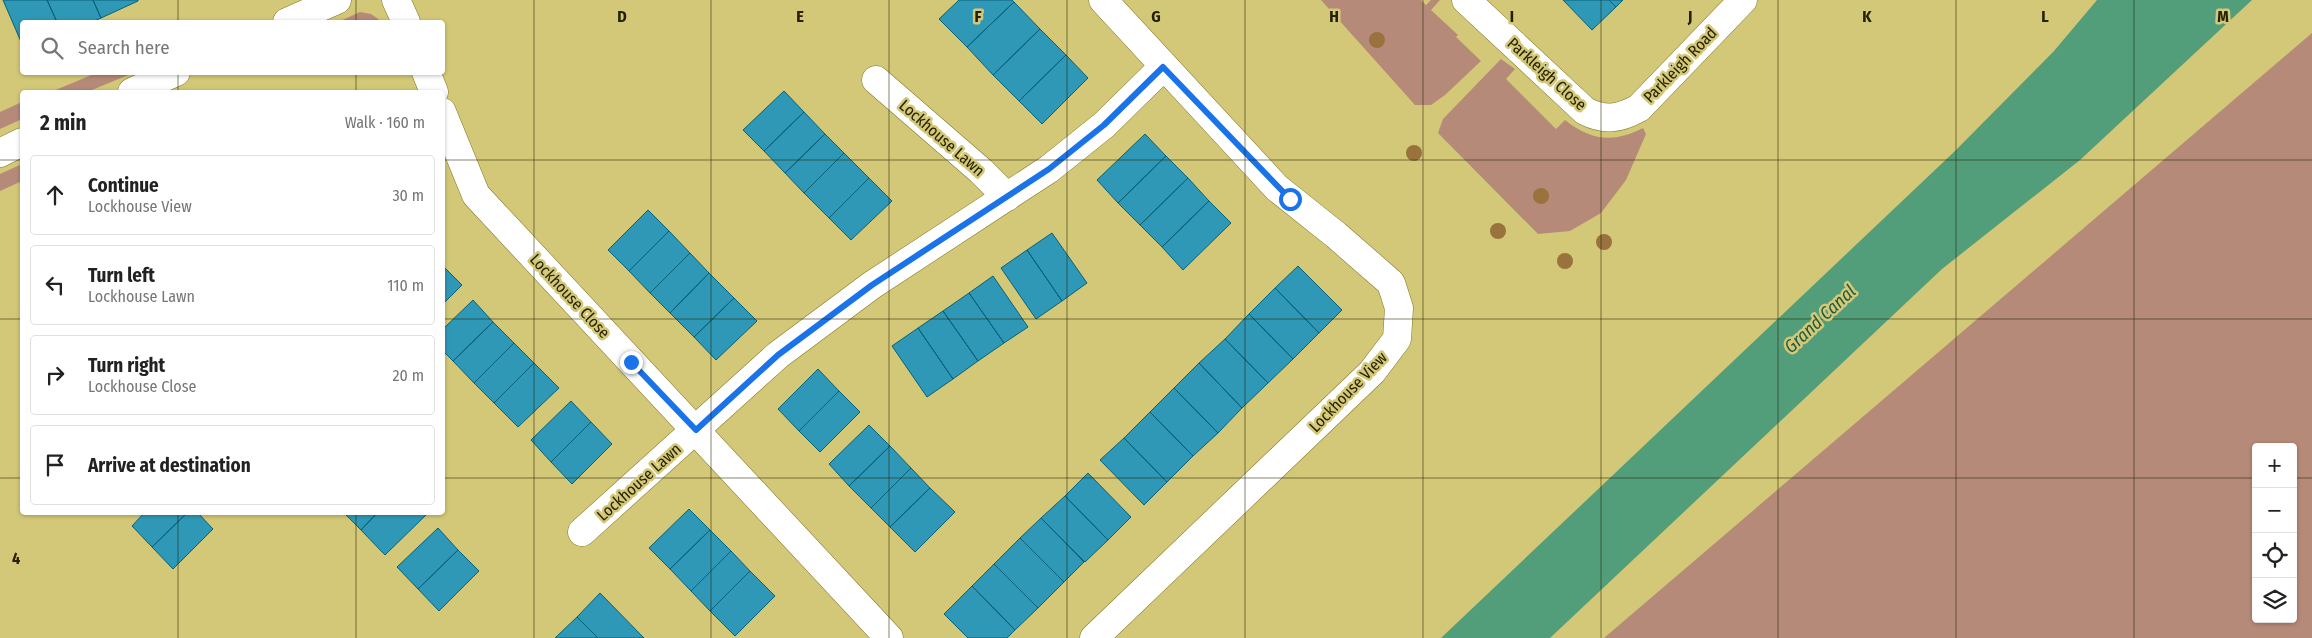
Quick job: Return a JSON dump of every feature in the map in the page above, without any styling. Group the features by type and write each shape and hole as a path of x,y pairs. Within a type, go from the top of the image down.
{"street":[{"path":"292,20 337,0"},
{"path":"396,0 405,20"},
{"name":"Lockhouse View","path":"1094,638 1372,372 1397,339 1399,308 1391,284 1336,235 1277,188 1103,0"},
{"name":"Parkleigh Close","path":"1466,0 1585,111 1598,117 1611,118"},
{"name":"Parkleigh Road","path":"1611,118 1625,115 1639,108 1743,0"},
{"name":"Lockhouse Lawn","path":"582,532 778,355 872,285 1049,169 1104,125 1163,67"},
{"path":"136,90 169,75"},
{"path":"427,75 433,90"},
{"name":"Lockhouse Lawn","path":"876,80 981,171 1007,197"},
{"name":"Lockhouse Close","path":"445,119 476,195 889,638"},
{"path":"0,153 20,143"}],"shaded area":[{"path":"1321,0 1421,0 1426,5 1431,0 1440,0 1431,10 1458,35 1456,37 1481,61 1445,95 1431,105 1415,105"},
{"path":"360,12 371,14 380,20 342,20"},
{"path":"2312,33 2312,638 1604,638"},
{"path":"1501,59 1515,69 1506,79 1556,129 1565,120 1584,132 1603,138 1622,136 1643,128 1646,134 1626,180 1601,213 1570,231 1538,234 1438,133 1443,119"},
{"path":"91,75 128,75 92,90 56,90"},
{"path":"20,103 20,120 0,129 0,112"},
{"path":"20,165 20,182 0,191 0,174"}],"water":[{"name":"Grand Canal","path":"2097,0 2252,0 2080,160 1942,269 1550,638 1441,638 1955,151 2054,51"}],"building":[{"path":"3,0 47,0 56,20 20,20 20,39"},
{"path":"47,0 93,0 101,18 96,20 56,20"},
{"path":"93,0 138,0 138,1 101,18"},
{"path":"959,0 1012,0 1014,2 967,47 939,19"},
{"path":"1563,0 1609,0 1616,7 1592,30"},
{"path":"1609,0 1623,0 1616,7"},
{"path":"1014,2 1040,29 993,75 967,47"},
{"path":"1040,29 1066,55 1019,101 993,75"},
{"path":"1066,55 1088,78 1042,124 1019,101"},
{"path":"784,91 804,112 764,151 743,130"},
{"path":"804,112 825,134 785,173 764,151"},
{"path":"825,134 844,153 804,193 785,173"},
{"path":"1145,134 1166,156 1118,203 1097,180"},
{"path":"844,153 869,178 829,218 804,193"},
{"path":"1166,156 1188,178 1140,225 1118,203"},
{"path":"869,178 892,201 851,240 829,218"},
{"path":"1188,178 1209,201 1162,247 1140,225"},
{"path":"1209,201 1231,223 1183,270 1162,247"},
{"path":"648,210 669,231 629,271 608,250"},
{"path":"669,231 690,253 650,293 629,271"},
{"path":"1052,233 1087,283 1062,301 1027,250"},
{"path":"1027,250 1062,301 1036,319 1001,268"},
{"path":"690,253 709,273 670,313 650,293"},
{"path":"1298,266 1342,310 1319,333 1275,288"},
{"path":"445,268 462,285 445,302"},
{"path":"709,273 734,298 694,337 670,313"},
{"path":"993,276 1028,327 1004,343 969,293"},
{"path":"1275,288 1319,333 1293,359 1249,314"},
{"path":"969,293 1004,343 978,361 943,311"},
{"path":"734,298 757,321 716,360 694,337"},
{"path":"473,300 493,322 453,361 445,353 445,327"},
{"path":"943,311 978,361 953,379 918,328"},
{"path":"1249,314 1293,359 1268,383 1225,339"},
{"path":"493,322 514,343 474,383 453,361"},
{"path":"918,328 953,379 927,397 892,346"},
{"path":"1225,339 1268,383 1242,408 1199,363"},
{"path":"514,343 534,363 494,403 474,383"},
{"path":"534,363 559,388 518,427 494,403"},
{"path":"1199,363 1242,408 1218,433 1174,388"},
{"path":"818,369 839,391 799,431 778,409"},
{"path":"1174,388 1218,433 1193,456 1150,412"},
{"path":"839,391 860,412 820,452 799,431"},
{"path":"571,401 591,422 551,462 531,440"},
{"path":"1150,412 1193,456 1167,482 1124,438"},
{"path":"591,422 612,444 572,484 551,462"},
{"path":"869,425 890,446 849,486 829,464"},
{"path":"1124,438 1167,482 1144,505 1100,460"},
{"path":"890,446 911,468 871,508 849,486"},
{"path":"911,468 930,488 890,527 871,508"},
{"path":"1088,473 1131,517 1108,540 1065,496"},
{"path":"930,488 955,512 915,552 890,527"},
{"path":"1065,496 1108,540 1085,562 1041,518"},
{"path":"689,509 710,530 670,569 649,548"},
{"path":"142,515 185,515 152,547 132,526"},
{"path":"185,515 200,515 213,529 173,569 152,547"},
{"path":"346,515 375,515 361,530"},
{"path":"375,515 426,515 385,555 361,530"},
{"path":"1041,518 1084,562 1064,582 1020,538"},
{"path":"438,528 458,550 418,589 397,567"},
{"path":"710,530 731,551 691,591 670,569"},
{"path":"1020,538 1064,582 1038,608 994,564"},
{"path":"458,550 479,571 439,611 418,589"},
{"path":"731,551 750,571 710,611 691,591"},
{"path":"994,564 1038,608 1015,630 972,586"},
{"path":"750,571 775,596 735,636 710,611"},
{"path":"972,586 1015,630 1007,638 968,638 944,614"},
{"path":"600,593 644,638 598,638 577,617"},
{"path":"577,617 598,638 555,638"}],"route":[{"path":"631,362 696,430 778,355 872,285 964,227 1049,169 1104,125 1163,67 1277,188 1290,199"}]}
